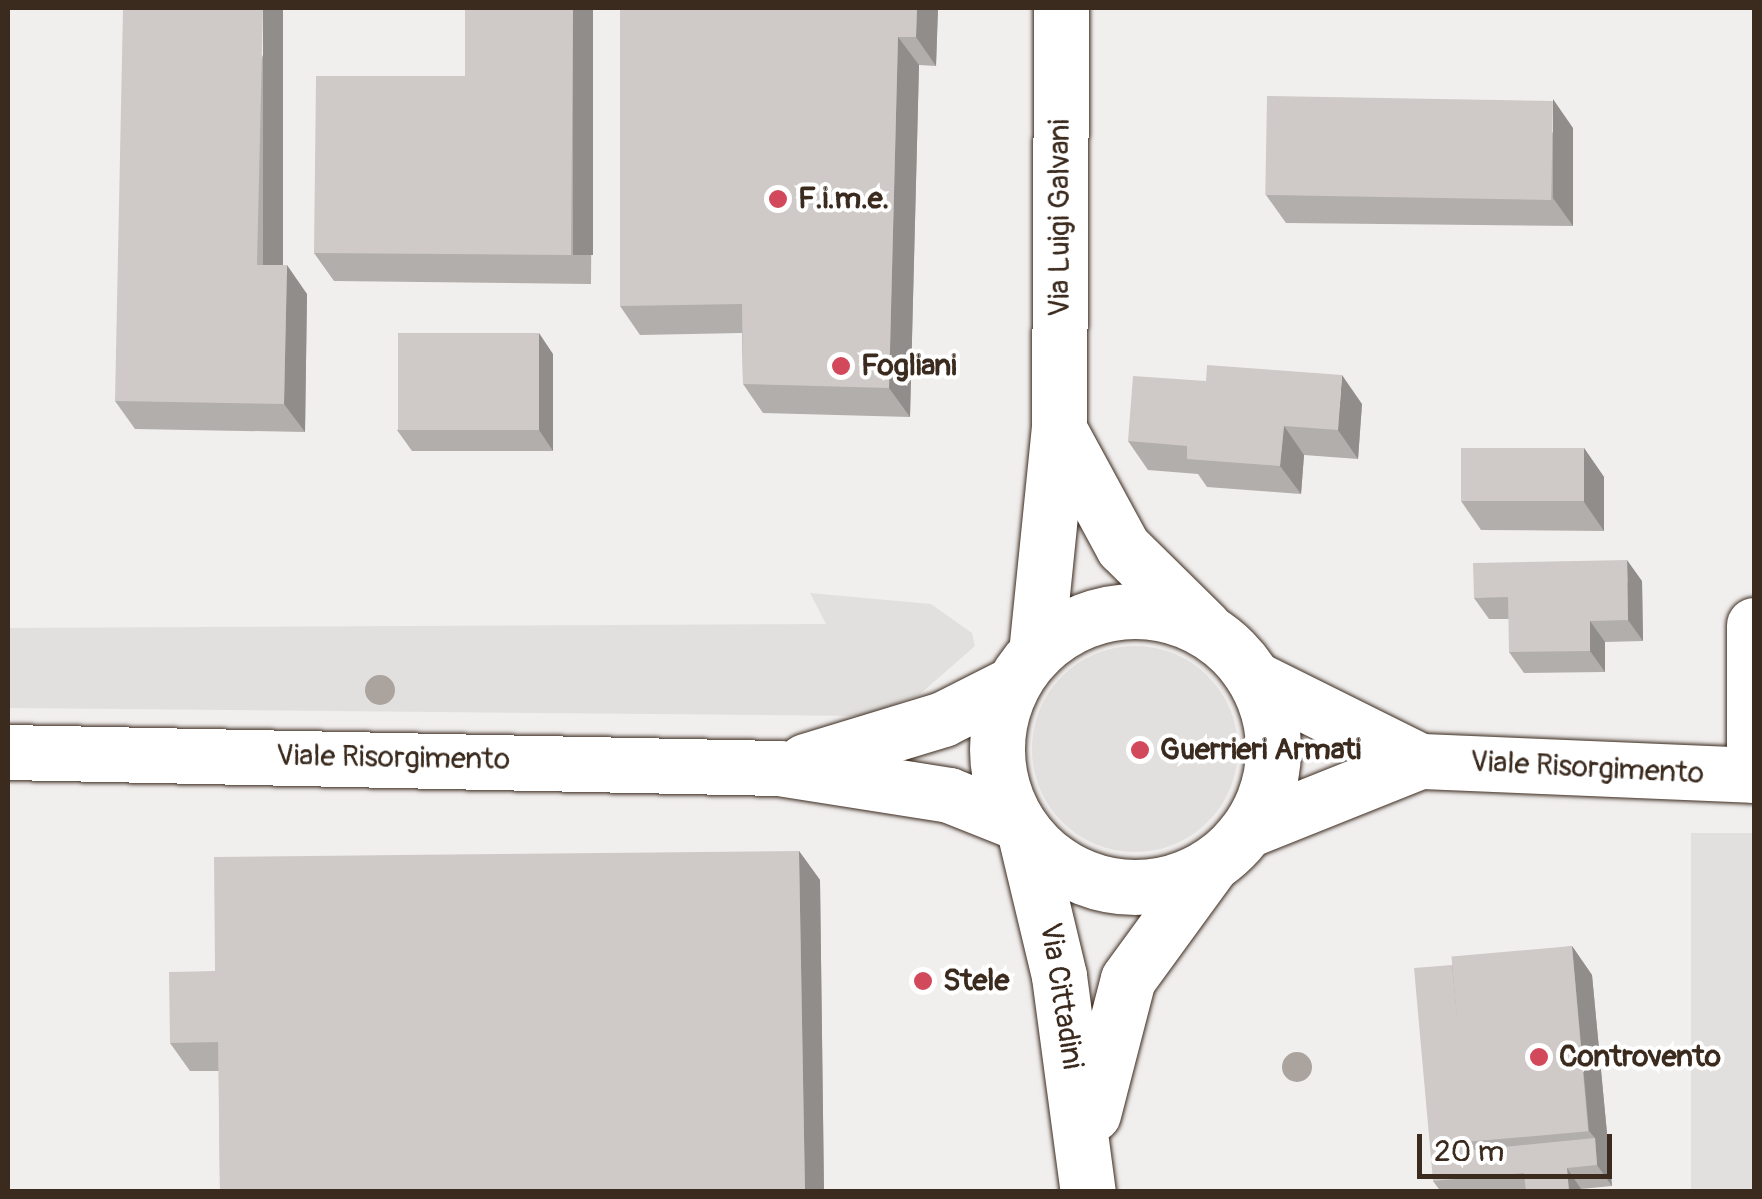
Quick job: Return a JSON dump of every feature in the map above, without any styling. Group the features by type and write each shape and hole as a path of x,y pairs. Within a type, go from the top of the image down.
{"main road":[{"name":"Via Luigi Galvani","path":"1024,668 1058,428 1061,8"},
{"name":"Via Luigi Galvani","path":"1058,428 1124,547 1204,627"},
{"path":"1129,609 1204,627 1255,678 1274,754 1231,847 1147,888 1111,886 1063,866 1021,828 996,744 1024,668 1091,616 1129,609"},
{"path":"1754,625 1754,775"},
{"name":"Viale Risorgimento","path":"778,768 943,719 1024,668"},
{"name":"Viale Risorgimento","path":"1255,678 1420,761 1754,775"},
{"name":"Viale Risorgimento","path":"8,752 778,768 949,795 1021,828"},
{"name":"Viale Risorgimento","path":"1231,847 1420,761"},
{"name":"Via Cittadini","path":"1021,828 1059,976 1087,1176"},
{"name":"Via Cittadini","path":"1087,1176 1128,979 1231,847"}],"shaded area":[{"path":"8,8 1754,8 1754,1191 8,1191"},
{"path":"810,593 931,604 972,633 975,646 919,695 862,716 8,708 8,628 826,624"},
{"path":"1135,646 1175,654 1208,676 1230,709 1238,749 1230,789 1208,822 1175,844 1135,852 1095,844 1062,822 1040,789 1032,749 1040,709 1062,676 1095,654"},
{"path":"1691,833 1754,833 1754,1191 1691,1191"}],"building":[{"path":"123,8 263,8 257,265 287,265 284,404 115,401"},
{"path":"465,8 573,8 571,255 314,253 316,76 465,76"},
{"name":"F.i.m.e.","path":"620,8 917,8 916,37 898,37 889,388 743,384 742,304 620,306"},
{"path":"1267,96 1553,101 1551,200 1265,195"},
{"path":"398,333 539,333 539,430 398,430"},
{"path":"1207,365 1342,375 1338,430 1284,426 1280,466 1187,459 1187,446 1128,441 1133,376 1206,381"},
{"path":"1461,448 1584,448 1584,501 1461,501"},
{"path":"1627,560 1628,620 1590,621 1590,651 1509,652 1508,597 1474,598 1473,563"},
{"path":"799,851 805,1192 220,1192 218,1042 170,1043 169,972 215,971 214,857"},
{"path":"1572,946 1588,1131 1468,1142 1451,957"},
{"path":"1452,965 1469,1142 1474,1150 1595,1138 1597,1165 1567,1168 1569,1192 1526,1192 1524,1173 1433,1181 1414,968"}],"place":[{"name":"F.i.m.e.","path":"778,199"},
{"name":"Fogliani","path":"841,366"},
{"name":"Guerrieri Armati","path":"1140,750"},
{"name":"Stele","path":"923,981"},
{"name":"Controvento","path":"1539,1057"}]}
